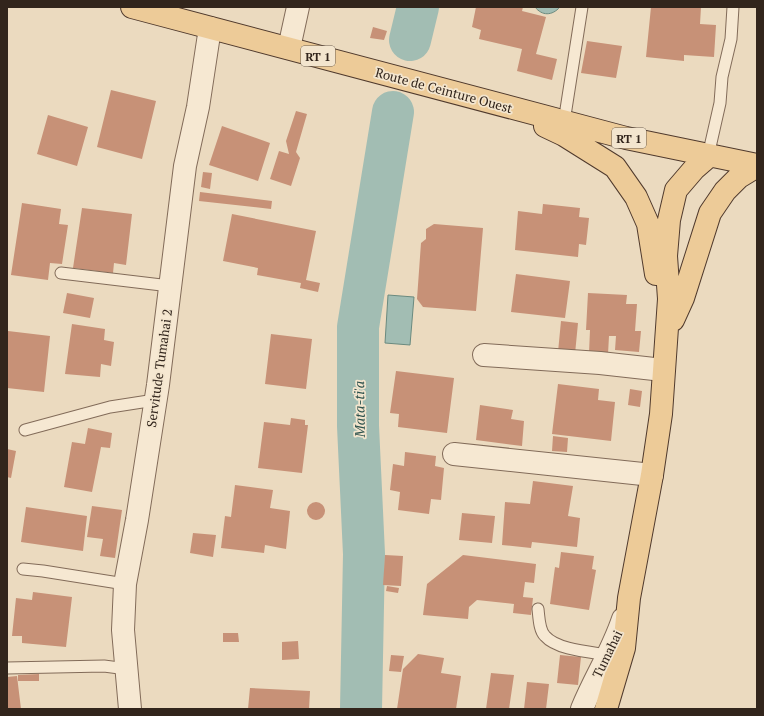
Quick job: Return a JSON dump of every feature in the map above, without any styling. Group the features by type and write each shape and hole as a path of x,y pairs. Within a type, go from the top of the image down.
{"main road":[{"name":"Route de Ceinture Ouest","path":"132,7 564,122 757,166"},
{"path":"503,106 564,135 615,167 636,197 648,224 666,336"},
{"path":"606,709 624,648 629,598 652,475 661,414 669,299 666,256 669,220 676,190 694,169 709,156"},
{"path":"666,336 683,298 710,213 725,191 739,177 757,166"}],"street":[{"path":"289,48 298,7"},
{"name":"Servitude Tumahai 2","path":"130,709 128,669 123,630 125,584 137,520 155,400 185,166 198,107 210,28"},
{"path":"484,355 600,363 663,370"},
{"path":"454,454 652,475"},
{"name":"Tumahai","path":"582,709 593,683 614,645 629,598"}],"lane":[{"path":"564,122 569,81 582,7"},
{"path":"709,156 720,103 722,77 731,39 733,7"},
{"path":"61,274 170,286"},
{"path":"24,430 110,407 155,400"},
{"path":"23,569 125,584"},
{"path":"538,608 540,626 544,636 558,644 577,650 608,655"},
{"path":"7,668 115,666 128,669"}],"shaded area":[{"path":"535,7 560,7 554,12 547,14 541,12"},
{"path":"388,295 414,297 410,345 385,343"}],"building":[{"path":"476,7 523,7 522,11 546,17 536,54 557,59 552,80 517,71 522,49 479,39 481,30 472,27"},
{"path":"651,7 701,7 700,24 716,25 714,57 684,55 684,61 646,57"},
{"path":"373,27 387,31 384,40 370,38"},
{"path":"587,41 622,46 616,78 581,73"},
{"path":"111,90 156,101 142,159 97,147"},
{"path":"296,111 307,114 296,152 300,158 291,186 270,179 279,151 289,154 286,141"},
{"path":"48,115 88,127 77,166 37,154"},
{"path":"222,126 270,143 258,181 209,165"},
{"path":"203,172 212,173 210,189 201,187"},
{"path":"200,192 272,201 271,209 199,201"},
{"path":"22,203 61,209 59,224 68,225 62,264 50,263 48,280 11,275"},
{"path":"543,204 580,208 579,217 589,218 586,245 579,244 578,257 515,250 518,211 542,214"},
{"path":"82,208 132,214 126,265 114,263 113,273 73,268"},
{"path":"232,214 316,231 306,280 320,283 318,292 300,288 301,283 257,275 258,268 223,261"},
{"path":"434,224 483,228 476,311 423,307 417,299 421,243 426,239 426,229"},
{"path":"516,274 570,281 565,318 511,312"},
{"path":"67,293 94,298 90,318 63,313"},
{"path":"588,293 627,295 626,304 637,304 635,331 641,331 639,352 615,350 616,336 609,336 608,354 589,353 590,330 586,330"},
{"path":"561,321 578,323 575,354 558,352"},
{"path":"72,324 105,329 104,340 114,342 111,366 101,364 100,377 65,374"},
{"path":"8,331 50,336 44,392 7,388"},
{"path":"271,334 312,339 306,389 265,384"},
{"path":"396,371 454,378 447,433 398,427 399,414 390,413"},
{"path":"558,384 599,389 598,400 615,402 611,441 552,434"},
{"path":"630,389 642,391 640,407 628,405"},
{"path":"480,405 513,410 511,419 524,421 522,446 476,440"},
{"path":"291,418 305,420 305,425 308,425 302,473 258,468 264,422 290,425"},
{"path":"88,428 112,433 110,448 101,447 92,492 64,487 72,442 85,444"},
{"path":"553,436 568,438 567,452 552,451"},
{"path":"7,449 16,451 11,478 7,477"},
{"path":"405,452 436,456 435,466 444,468 441,500 431,499 429,514 398,510 400,492 390,490 393,464 404,466"},
{"path":"533,481 573,486 568,516 580,518 577,547 532,542 531,548 502,545 505,502 530,504"},
{"path":"235,485 273,490 270,508 290,511 286,549 265,545 264,553 221,548 225,516 231,517"},
{"path":"312,502 320,502 325,507 323,518 320,520 312,520 307,515 307,507"},
{"path":"92,506 122,510 115,558 100,556 103,539 87,537"},
{"path":"26,507 87,516 83,551 21,542"},
{"path":"462,513 495,516 492,543 459,540"},
{"path":"193,533 216,535 213,557 190,553"},
{"path":"561,552 594,556 592,569 596,570 589,610 550,604 555,567 559,568"},
{"path":"385,555 403,556 401,586 383,585"},
{"path":"463,555 536,564 534,583 525,582 523,597 533,598 531,615 513,613 514,604 477,600 469,607 468,619 423,615 427,584"},
{"path":"387,586 399,588 398,593 386,591"},
{"path":"33,592 72,597 66,647 22,643 22,636 12,636 16,598 32,600"},
{"path":"223,633 238,633 239,642 223,642"},
{"path":"298,641 299,659 282,660 282,642"},
{"path":"418,654 444,658 441,673 461,676 456,709 397,709 403,669"},
{"path":"391,655 404,656 401,672 389,671"},
{"path":"560,655 581,657 578,685 557,683"},
{"path":"491,673 514,675 509,709 486,709"},
{"path":"39,674 39,681 18,681 18,675"},
{"path":"17,676 21,709 7,709 7,677"},
{"path":"527,682 549,684 546,709 524,709"},
{"path":"250,688 310,691 309,709 248,709"}],"waterway":[{"name":"Mata-ti'a","path":"410,40 418,7"},
{"name":"Mata-ti'a","path":"361,709 364,554 358,426 358,327 393,112"}]}
